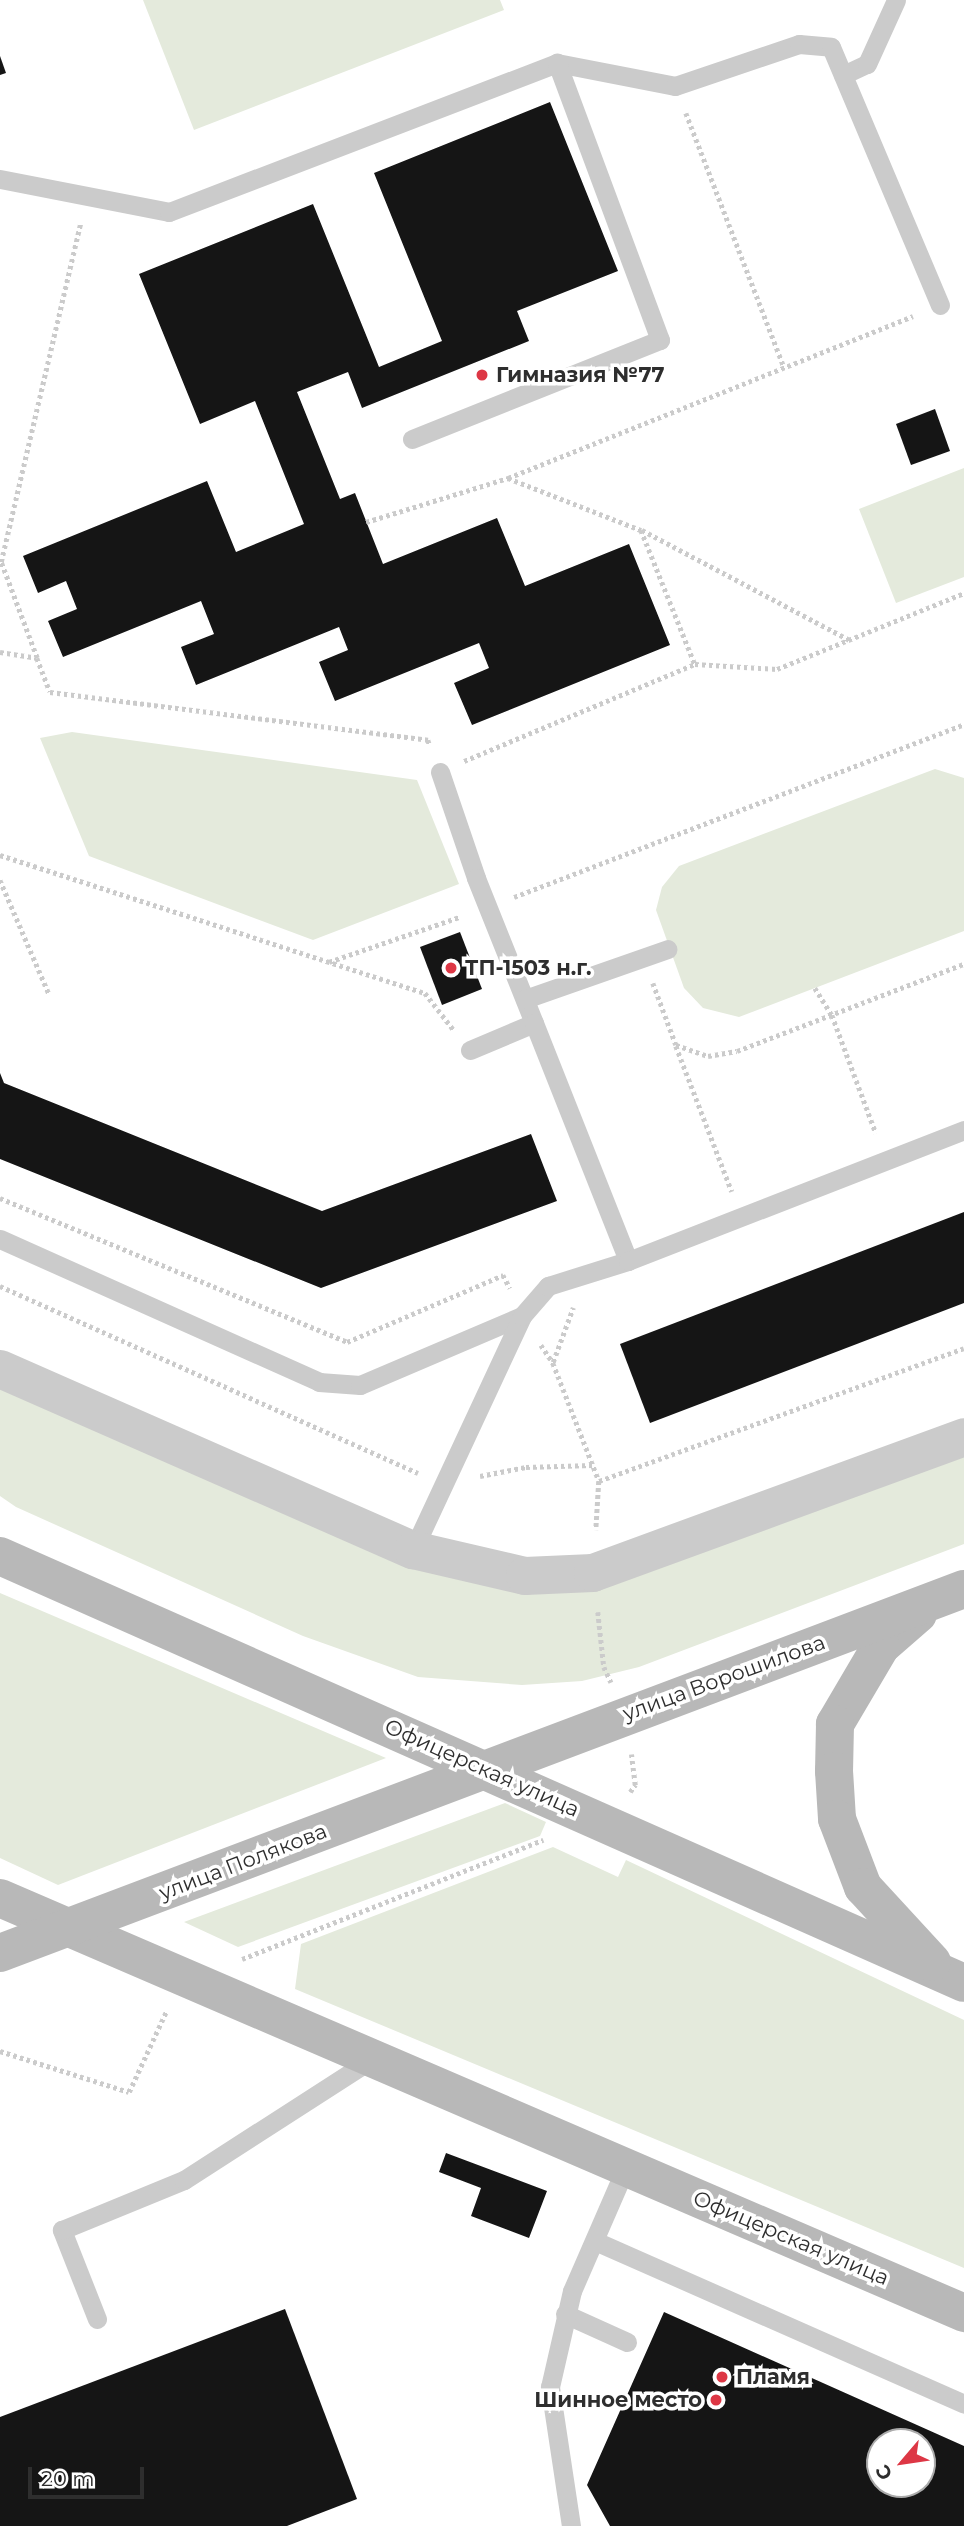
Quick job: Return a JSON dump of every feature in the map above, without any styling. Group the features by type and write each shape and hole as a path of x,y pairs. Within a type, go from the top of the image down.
{"main road":[{"name":"Офицерская улица","path":"15,1562 953,1978"},
{"name":"улица Ворошилова","path":"485,1769 950,1594"},
{"path":"950,1594 881,1646 835,1724 834,1771 837,1819 863,1887 953,1978"},
{"name":"улица Полякова","path":"0,1953 485,1769"},
{"name":"Офицерская улица","path":"0,1898 67,1929 958,2308"}],"street":[{"path":"0,1369 413,1550 524,1576 593,1573 964,1437"},
{"path":"0,1537 15,1562"}],"lane":[{"path":"843,75 867,64 896,0"},
{"path":"0,179 169,212 557,63 675,86 799,44 831,47 940,306"},
{"path":"412,439 660,341 557,63"},
{"path":"440,772 488,907 628,1261"},
{"path":"525,999 668,949"},
{"path":"470,1049 534,1023"},
{"path":"413,1550 522,1315 548,1286 628,1261 964,1130"},
{"path":"0,1239 318,1382 360,1385 522,1315"},
{"path":"97,2319 62,2230 184,2180 372,2059"},
{"path":"571,2526 550,2387 565,2314 626,2167"},
{"path":"595,2241 964,2404"},
{"path":"565,2314 627,2342"}],"path":[{"path":"675,86 784,367"},
{"path":"87,195 1,562 50,692 428,740 440,772 695,664 777,669 964,593"},
{"path":"366,522 508,478 940,306"},
{"path":"508,478 641,530 850,640"},
{"path":"641,530 695,664"},
{"path":"0,652 37,658"},
{"path":"329,962 488,907 964,723"},
{"path":"0,855 425,993 470,1049"},
{"path":"0,880 49,994"},
{"path":"644,959 741,1217"},
{"path":"676,1045 708,1056 737,1051 964,964"},
{"path":"815,988 832,1015 886,1161"},
{"path":"0,1198 346,1342 503,1275 522,1315 553,1363 599,1481 964,1348"},
{"path":"0,2052 129,2092"}],"shaded area":[{"path":"143,0 500,0 504,10 194,130"},
{"path":"964,468 964,577 896,603 859,509"},
{"path":"72,732 417,780 459,884 313,940 89,856 40,738"},
{"path":"935,769 964,778 964,931 739,1017 703,1008 684,988 656,910 662,887 679,866"},
{"path":"0,1383 490,1584 964,1445 964,1544 639,1667 582,1681 522,1685 418,1677 303,1636 16,1507 0,1496"},
{"path":"0,1593 386,1758 58,1885 0,1858"},
{"path":"505,1803 546,1822 540,1836 238,1947 184,1922"},
{"path":"553,1847 618,1877 626,1860 964,2020 964,2268 295,1989 301,1944"}],"building":[{"path":"0,56 6,73 0,75"},
{"path":"550,102 618,271 517,311 529,341 362,408 348,372 297,392 340,499 355,493 383,564 497,518 525,586 629,544 670,645 472,725 454,683 489,668 479,643 335,701 319,662 348,650 339,627 196,685 181,647 214,634 201,601 63,657 48,621 77,609 66,581 38,593 23,556 207,481 236,552 304,524 255,401 200,424 139,274 313,204 379,367 442,341 374,173"},
{"path":"935,409 950,451 911,465 896,424"},
{"name":"ТП-1503 н.г.","path":"460,932 482,989 442,1005 420,947"},
{"path":"0,1073 4,1083 322,1211 531,1134 557,1201 321,1288 0,1159"},
{"path":"964,1212 964,1303 650,1423 620,1344"},
{"path":"446,2153 547,2191 529,2238 471,2216 481,2188 439,2172"},
{"path":"285,2309 357,2499 287,2526 0,2526 0,2417"},
{"name":"Пламя","path":"664,2312 924,2428 866,2428 866,2498 936,2498 936,2433 964,2446 964,2526 610,2526 587,2485"}],"place":[{"name":"Гимназия №77","path":"482,375"},
{"name":"ТП-1503 н.г.","path":"451,968"},
{"name":"Пламя","path":"722,2377"},
{"name":"Шинное место","path":"716,2400"}]}
